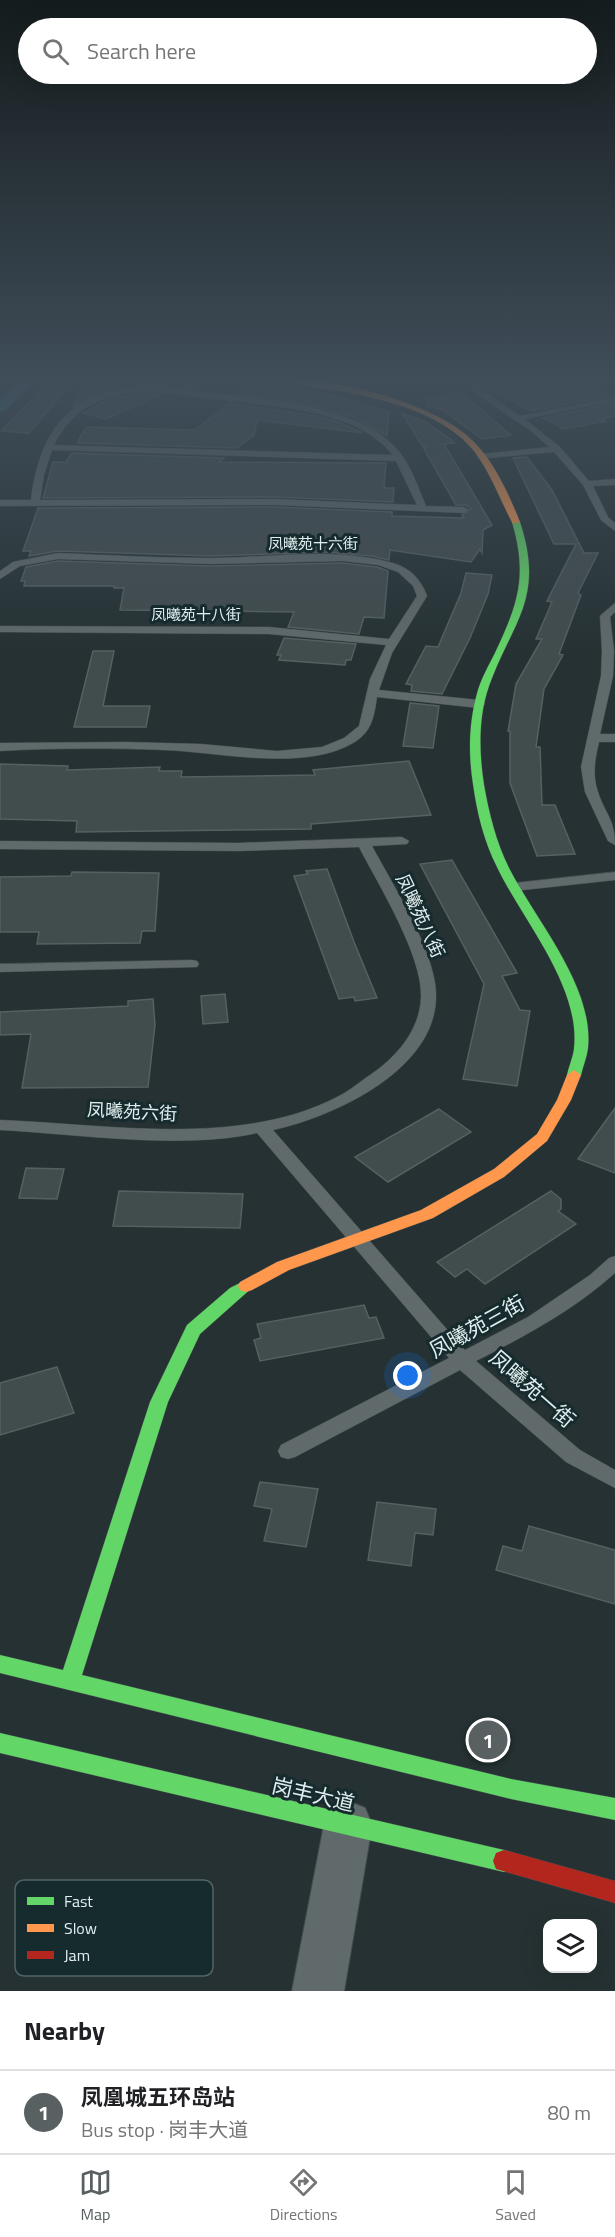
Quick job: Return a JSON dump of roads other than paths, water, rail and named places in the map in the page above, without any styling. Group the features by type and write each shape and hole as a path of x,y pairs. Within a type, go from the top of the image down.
{"street":[{"path":"70,1679 159,1402 193,1330 236,1292 283,1266 427,1214 499,1173 542,1137 564,1100 579,1062 582,1030 572,990 503,868 486,825 478,784 476,723 479,704 482,692 520,606 524,574 522,537 510,504 490,471"},
{"path":"0,1664 70,1679 511,1789 615,1809"},
{"name":"岗丰大道","path":"0,1743 512,1863 615,1892"},
{"path":"318,1991 348,1825"}],"lane":[{"path":"35,503 39,471"},
{"path":"405,471 422,507"},
{"path":"576,471 587,484 604,518 615,528"},
{"path":"587,484 615,482"},
{"path":"0,503 253,502 464,510"},
{"name":"凤曦苑十六街","path":"0,576 5,568 36,559 58,556 210,561 365,560 401,570 414,578 420,586 422,596 391,642 372,693 368,719 361,731 347,741 326,749 302,754 275,754 147,746 0,747"},
{"path":"615,606 605,616 611,666 587,768 591,792 615,841"},
{"name":"凤曦苑十八街","path":"0,629 250,630 345,636 391,642"},
{"path":"372,693 479,704"},
{"path":"593,738 615,738"},
{"path":"0,845 156,848 402,841"},
{"name":"凤曦苑八街","path":"262,1128 318,1113 365,1089 400,1061 422,1029 429,996 424,963 364,843"},
{"path":"514,887 615,876"},
{"path":"0,968 192,964"},
{"name":"凤曦苑六街","path":"0,1125 202,1135 262,1128"},
{"name":"凤曦苑一街","path":"262,1128 463,1361 573,1456 615,1480"},
{"name":"凤曦苑三街","path":"288,1451 535,1322 596,1280 615,1263"}],"place":[{"name":"凤凰城五环岛站","path":"488,1740"}]}
